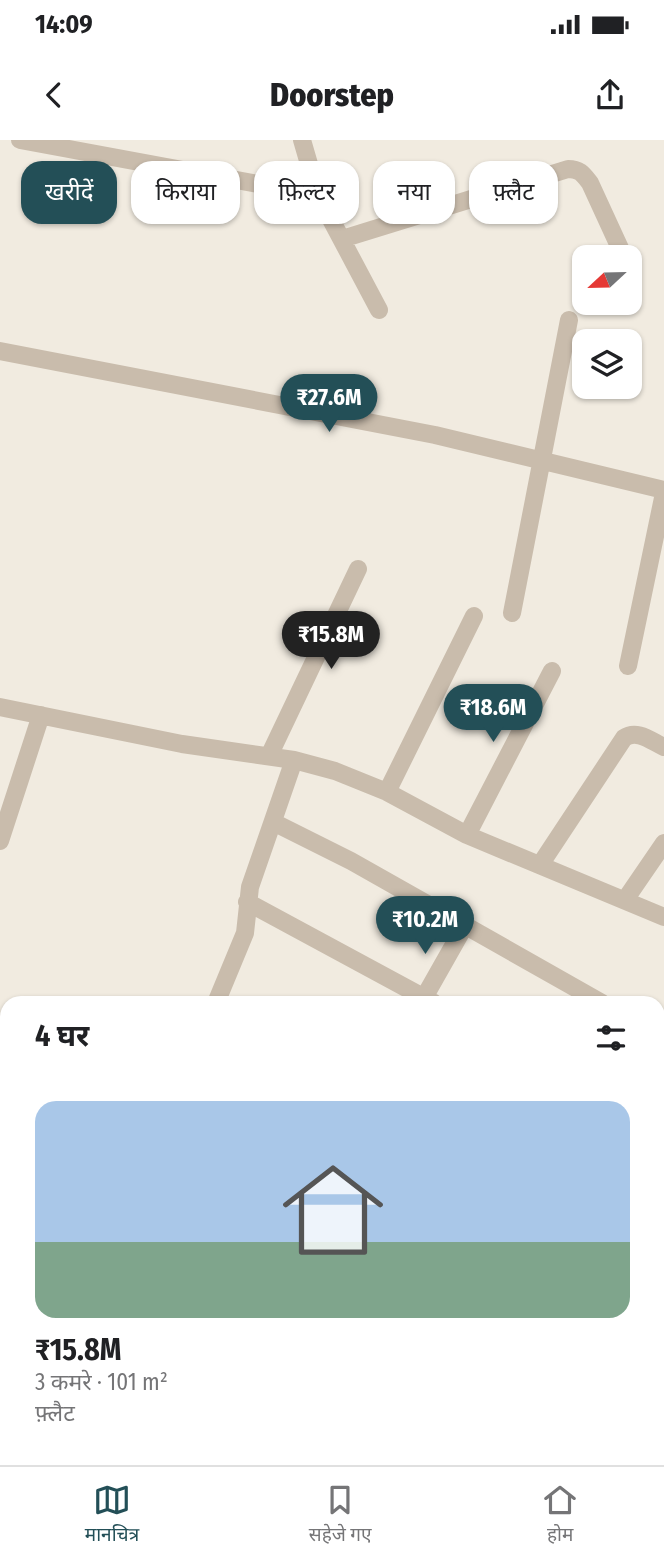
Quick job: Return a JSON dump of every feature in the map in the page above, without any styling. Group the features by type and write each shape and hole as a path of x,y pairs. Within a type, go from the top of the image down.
{"street":[{"path":"20,140 254,183"},
{"path":"302,140 308,161"},
{"path":"342,239 568,169 577,169 590,183 618,245"},
{"path":"334,224 379,310"},
{"path":"512,614 569,320"},
{"path":"0,351 435,435 664,492 628,666"},
{"path":"269,756 358,569"},
{"path":"387,792 474,616"},
{"path":"467,835 552,671"},
{"path":"0,707 182,744 293,760 335,771 387,792 467,835 664,916"},
{"path":"0,841 41,715"},
{"path":"540,865 624,738 637,734 664,747"},
{"path":"219,996 245,933 247,902 255,870 293,760"},
{"path":"273,822 351,861 589,996"},
{"path":"625,900 664,843"},
{"path":"247,902 417,996"},
{"path":"429,996 464,927"}]}
